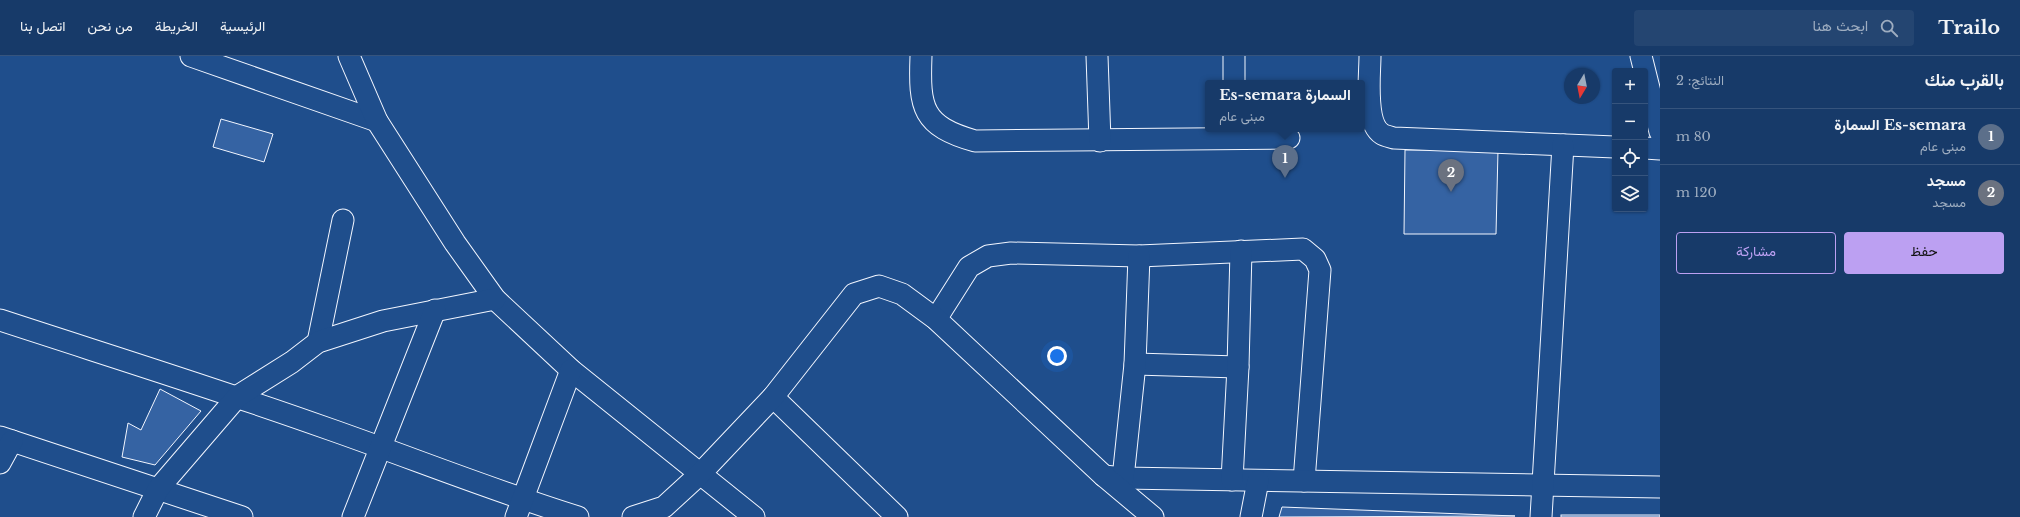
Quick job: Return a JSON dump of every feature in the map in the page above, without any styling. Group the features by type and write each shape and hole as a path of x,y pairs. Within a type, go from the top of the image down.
{"street":[{"path":"191,56 377,121"},
{"path":"349,56 377,121 455,243 495,299 571,370 754,517"},
{"path":"921,56 920,87 925,111 938,126 953,135 975,141 1100,142 1233,134 1289,138"},
{"path":"1097,56 1100,142"},
{"path":"1234,56 1234,80"},
{"path":"1370,56 1372,123 1382,134 1394,138 1612,147"},
{"path":"1644,58 1660,132"},
{"path":"1540,517 1563,145"},
{"path":"1648,148 1660,149"},
{"path":"318,342 343,220"},
{"path":"936,320 969,267 988,256 1011,253 1139,256 1303,249 1315,258 1320,270 1304,481"},
{"path":"1232,480 1238,367 1241,251"},
{"path":"1114,477 1134,364 1139,256"},
{"path":"633,517 664,512 773,397 854,294 879,286 902,294 936,320 1114,477 1153,517"},
{"path":"144,517 158,489 238,396 292,362 318,342 384,321 495,299"},
{"path":"353,517 435,310"},
{"path":"0,320 238,396 380,446 519,508 578,517"},
{"path":"1134,364 1238,367"},
{"path":"519,508 571,370"},
{"path":"773,397 897,517"},
{"path":"0,463 6,439 242,517"},
{"path":"1114,477 1258,481 1660,487"},
{"path":"1250,517 1258,481"}],"building":[{"path":"221,119 273,134 264,162 213,147"},
{"path":"1405,150 1498,150 1496,234 1404,234"},
{"path":"160,389 201,411 155,465 122,457 128,423 141,430"},
{"path":"1282,507 1515,516 1279,517"},
{"path":"1561,515 1660,515 1660,517 1561,517"}],"place":[{"name":"Es-semara السمارة","path":"1285,178"},
{"name":"مسجد","path":"1451,192"}]}
